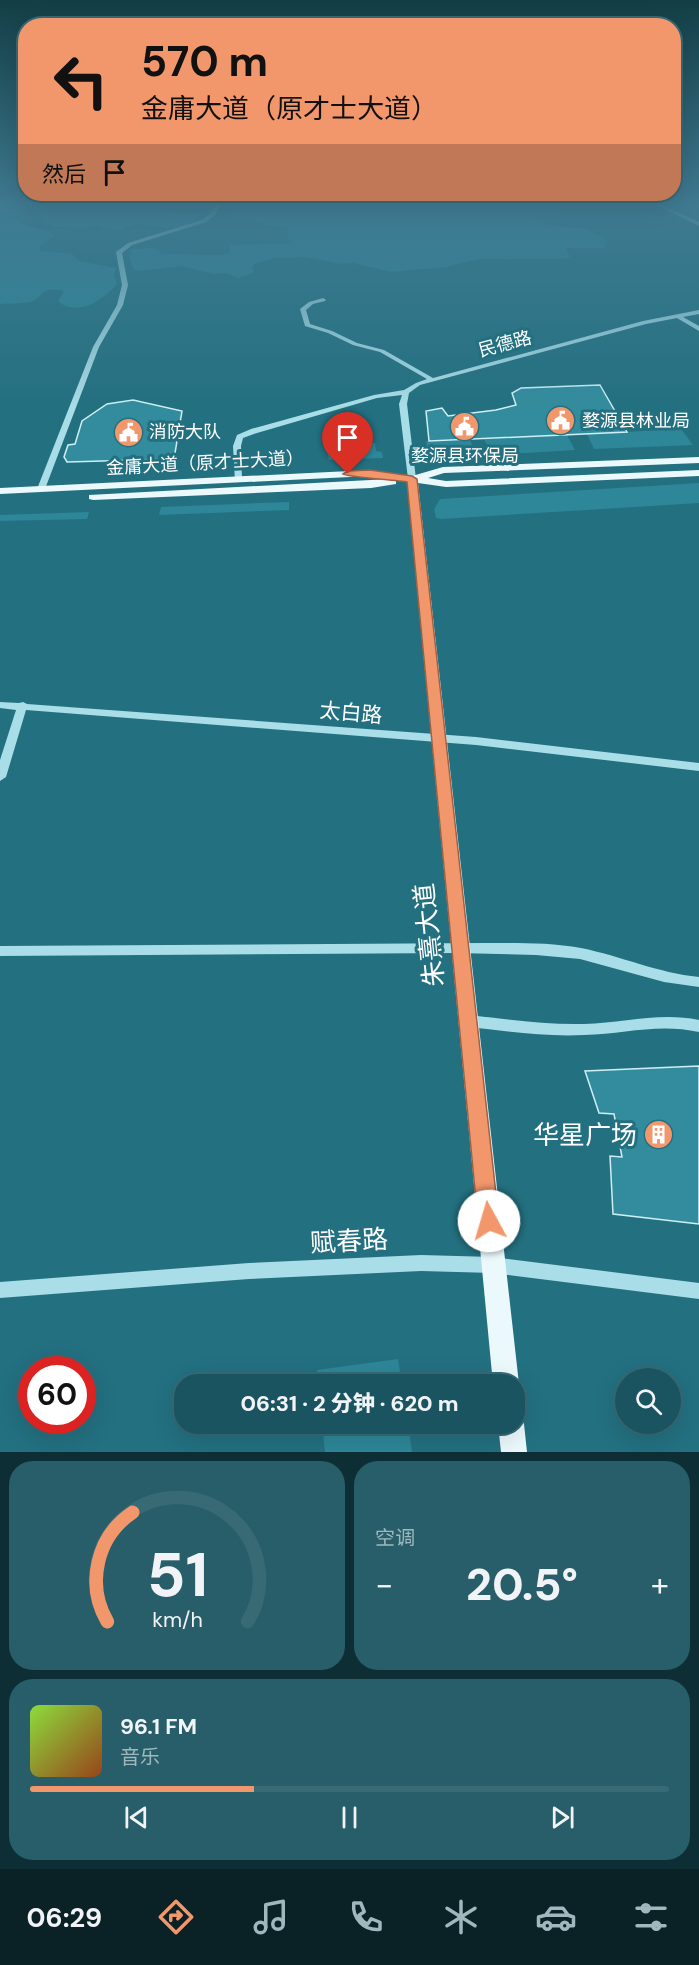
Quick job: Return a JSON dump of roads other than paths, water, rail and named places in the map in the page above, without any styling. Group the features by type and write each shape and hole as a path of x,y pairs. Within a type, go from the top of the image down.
{"main road":[{"name":"金庸大道（原才士大道）","path":"0,501 371,485 412,479 443,470 699,460"},
{"name":"金庸大道（原才士大道）","path":"0,491 370,473 446,484 699,473"},
{"name":"朱熹大道","path":"412,479 505,1374"},
{"path":"512,1434 514,1452"}],"street":[{"path":"41,489 96,347 120,305 125,285 123,273"},
{"path":"324,300 311,303 303,309 307,325 330,332 355,344 382,351 431,379"},
{"name":"民德路","path":"238,480 237,446 240,437 254,431 376,396 406,392 431,379 645,322 699,312"},
{"path":"678,316 699,329"},
{"path":"406,392 403,404 412,479"},
{"name":"太白路","path":"0,705 514,744 699,768"},
{"path":"0,777 23,705"},
{"path":"0,951 461,949 581,953 604,957 670,979 699,982"},
{"path":"468,1021 567,1029 599,1029 648,1021 680,1021 699,1026"},
{"name":"赋春路","path":"0,1290 260,1270 421,1263 493,1265 699,1291"}],"place":[{"name":"婺源县林业局","path":"561,421"},
{"name":"婺源县环保局","path":"465,427"},
{"name":"消防大队","path":"128,432"},
{"name":"华星广场","path":"658,1135"}]}
